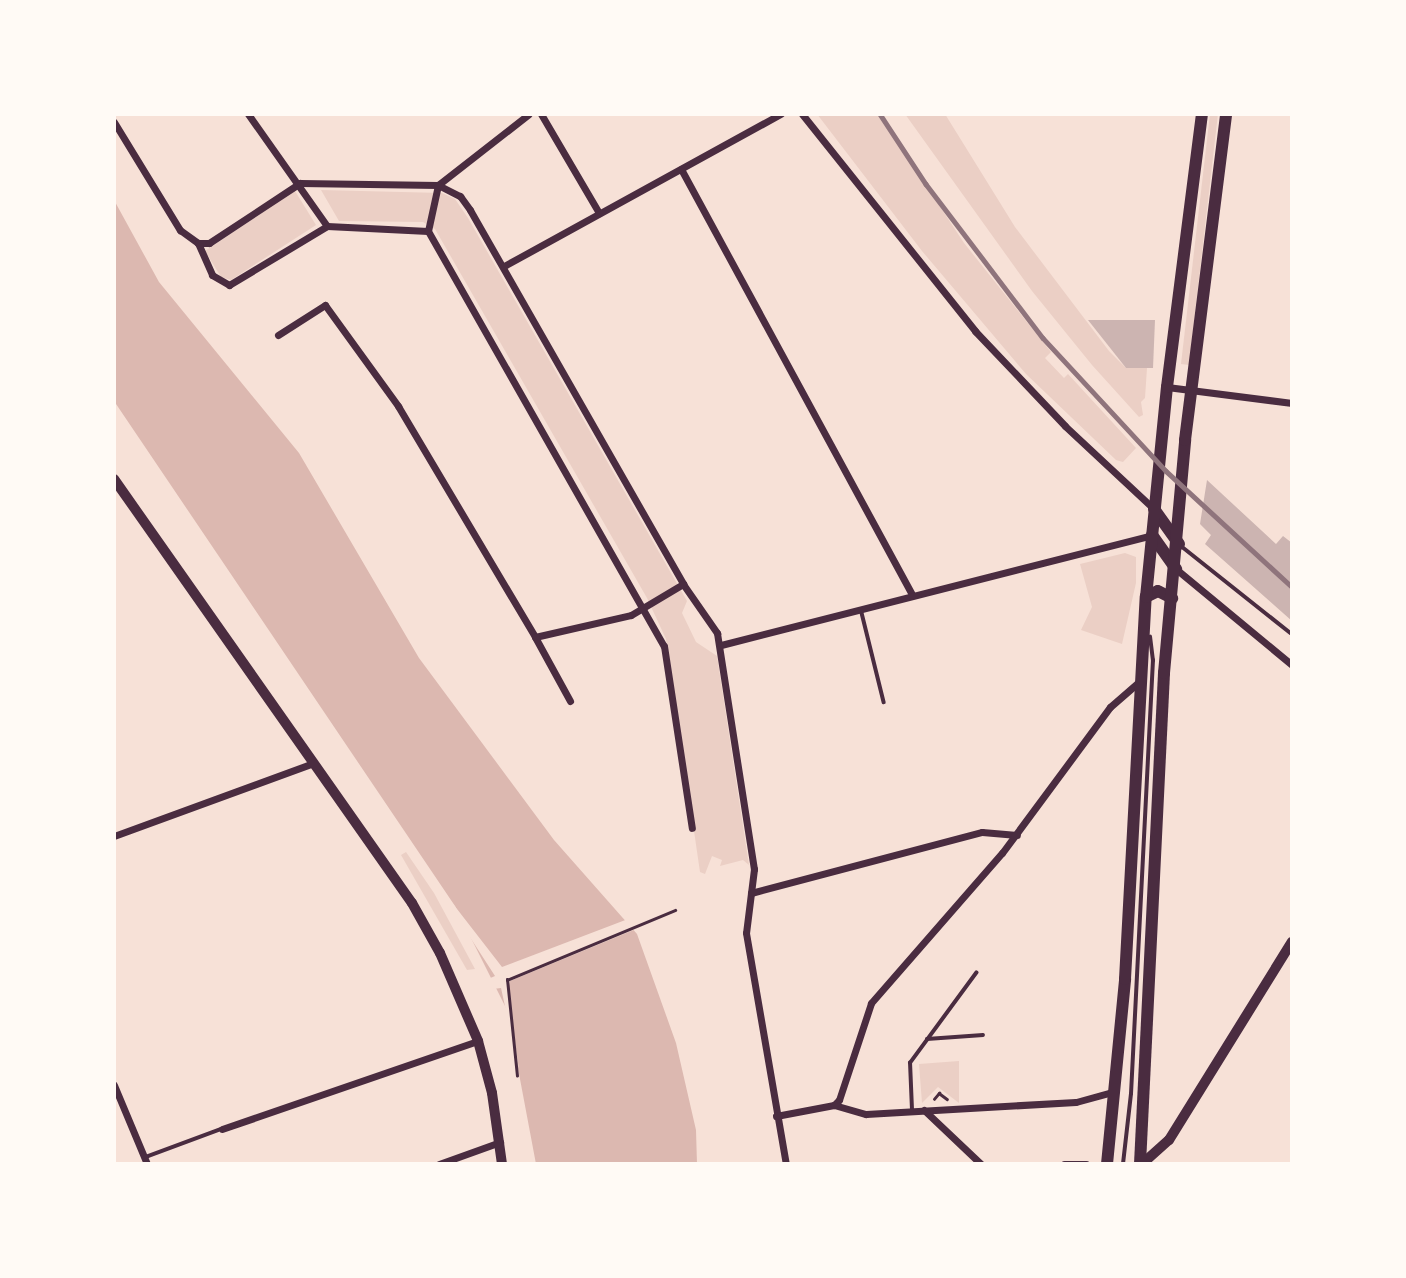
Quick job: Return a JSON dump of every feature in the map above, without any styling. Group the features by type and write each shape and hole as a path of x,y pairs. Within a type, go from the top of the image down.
{"main road":[{"path":"1107,1164 1117,1091 1140,681 1154,509 1202,114"},
{"path":"1141,1164 1164,673 1226,114"},
{"path":"1154,509 1179,544"},
{"path":"1152,535 1176,569"},
{"path":"1146,602 1158,592 1172,598"}],"street":[{"path":"248,114 300,183 327,226"},
{"path":"529,114 438,185 428,231 645,606 664,646 692,828"},
{"path":"541,114 599,213"},
{"path":"504,266 781,114"},
{"path":"802,114 975,331 1065,426 1154,509"},
{"path":"114,122 180,230 198,243 212,275 229,285 327,226 428,231"},
{"path":"681,169 912,594"},
{"path":"198,243 209,243 300,183 438,185 460,196 504,266 683,584 721,645 754,869 746,933 786,1164"},
{"path":"278,335 325,305 398,406 570,701"},
{"path":"1167,387 1292,403"},
{"path":"114,479 412,903 440,953 478,1041 500,1142 502,1164"},
{"path":"721,645 912,594 1152,535"},
{"path":"1176,569 1292,665"},
{"path":"535,637 631,615 683,584"},
{"path":"834,1105 845,1088 871,1003 1017,835 1110,707 1140,681"},
{"path":"114,836 313,763"},
{"path":"751,893 982,832 1017,835"},
{"path":"1141,1164 1169,1140 1289,955 1292,942"},
{"path":"222,1129 478,1041"},
{"path":"114,1085 145,1161"},
{"path":"776,1115 834,1105 866,1114 1076,1101 1117,1091"},
{"path":"925,1110 981,1164"},
{"path":"439,1164 500,1142"},
{"path":"1064,1164 1086,1164"}],"lane":[{"path":"1152,535 1179,544 1292,634"},
{"path":"1123,1164 1131,1094 1153,661 1146,602"},
{"path":"860,608 884,702"},
{"path":"912,1111 910,1063 976,973"},
{"path":"928,1040 983,1035"},
{"path":"145,1161 222,1129"}],"path":[{"path":"517,1076 507,980 674,910"}],"shaded area":[{"path":"817,114 879,114 964,243 1051,352 1045,358 1064,378 1068,374 1136,448 1123,462 1116,460 1026,374 922,251"},
{"path":"905,114 945,114 1015,227 1109,351 1126,368 1147,368 1145,398 1141,402 1143,415 1139,417 1092,365 1032,291"},
{"path":"1210,114 1218,114 1189,365 1181,364"},
{"path":"321,190 442,193 455,199 468,218 687,601 682,613 696,642 717,656 749,865 743,860 720,866 722,860 712,856 705,874 700,872 666,639 647,598 435,229 423,222 339,221"},
{"path":"295,191 316,225 231,280 221,277 205,251"},
{"path":"114,200 159,282 299,453 419,658 554,840 637,934 676,1043 696,1130 697,1164 536,1164 507,1010 455,906 114,401"},
{"path":"1125,553 1136,557 1136,583 1122,644 1081,630 1092,607 1080,564"},
{"path":"406,852 434,893 475,969 467,970 401,855"},
{"path":"959,1061 959,1103 938,1087 922,1103 919,1064"}],"pier":[{"path":"426,869 502,967 628,919 636,929 510,981 508,990 519,1070 501,988 493,989 488,979 495,976"}],"building":[{"path":"1088,320 1155,320 1153,368 1126,368"},
{"path":"1207,480 1276,544 1283,536 1292,543 1292,621 1205,544 1211,535 1200,524"}],"railway":[{"path":"880,114 926,184 1043,338 1166,471 1292,587"}]}
